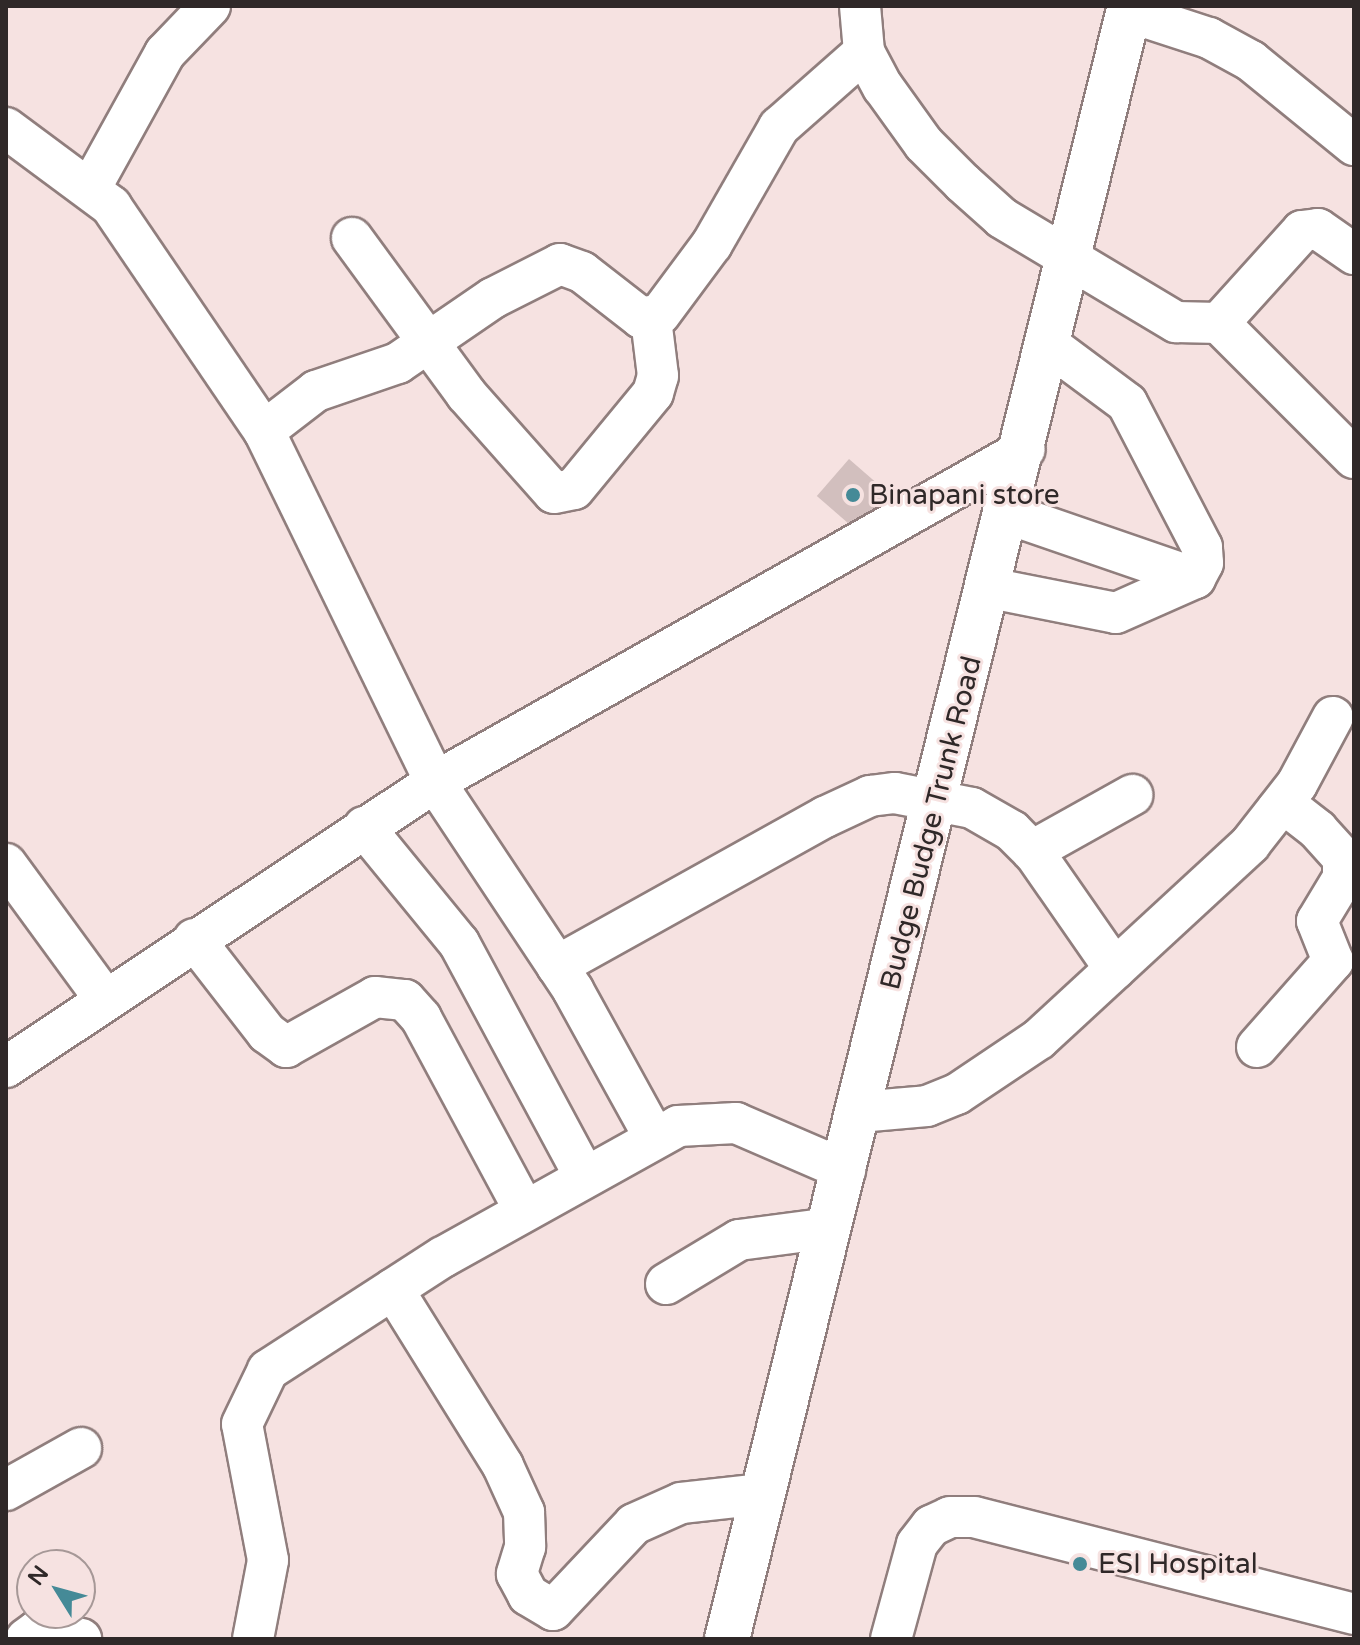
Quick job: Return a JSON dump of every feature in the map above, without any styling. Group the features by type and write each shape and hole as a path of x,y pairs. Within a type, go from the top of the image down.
{"main road":[{"name":"Budge Budge Trunk Road","path":"727,1639 1009,514 1130,9"}],"street":[{"path":"91,187 165,53 210,6"},
{"path":"860,6 864,52 924,144 1002,218 1069,261 1103,274 1176,322 1219,323 1354,458"},
{"path":"1130,9 1209,38 1251,61 1354,145"},
{"path":"651,319 679,294 779,127 864,52"},
{"path":"6,128 91,187 111,206 264,431 435,782 557,966 654,1137"},
{"path":"1219,323 1302,231 1318,229 1354,254"},
{"path":"352,238 536,478 564,494 590,472 653,393 658,376 651,319"},
{"path":"264,431 316,391 398,363 493,298 560,264 651,319"},
{"path":"990,588 1116,613 1195,578 1203,563 1202,547 1127,403 1049,345"},
{"path":"6,1067 104,998 435,782 1025,449"},
{"path":"1009,514 1195,578"},
{"path":"859,1112 927,1106 957,1094 1039,1039 1250,844 1277,810 1333,717"},
{"path":"557,966 870,796 895,793 981,813 1032,851 1115,969"},
{"path":"1032,851 1132,795"},
{"path":"1257,1047 1333,961 1317,921 1343,878 1343,858 1318,830 1292,810 1277,810"},
{"path":"364,827 459,943 584,1175"},
{"path":"6,864 104,998"},
{"path":"194,939 267,1033 286,1047 375,997 405,1000 524,1209"},
{"path":"253,1639 268,1560 242,1424 252,1393 268,1370 524,1209 654,1137 710,1119 736,1123 845,1170"},
{"path":"666,1284 739,1240 830,1228"},
{"path":"393,1289 503,1466 524,1512 525,1547 517,1574 528,1595 553,1610 634,1524 681,1503 763,1494"},
{"path":"6,1490 81,1448"},
{"path":"891,1639 917,1544 931,1526 950,1517 974,1517 1354,1614"},
{"path":"26,1639 37,1631 81,1639"}],"building":[{"name":"Binapani store","path":"849,459 889,494 857,531 817,496"}],"place":[{"name":"Binapani store","path":"853,495"},
{"name":"ESI Hospital","path":"1080,1564"}]}
